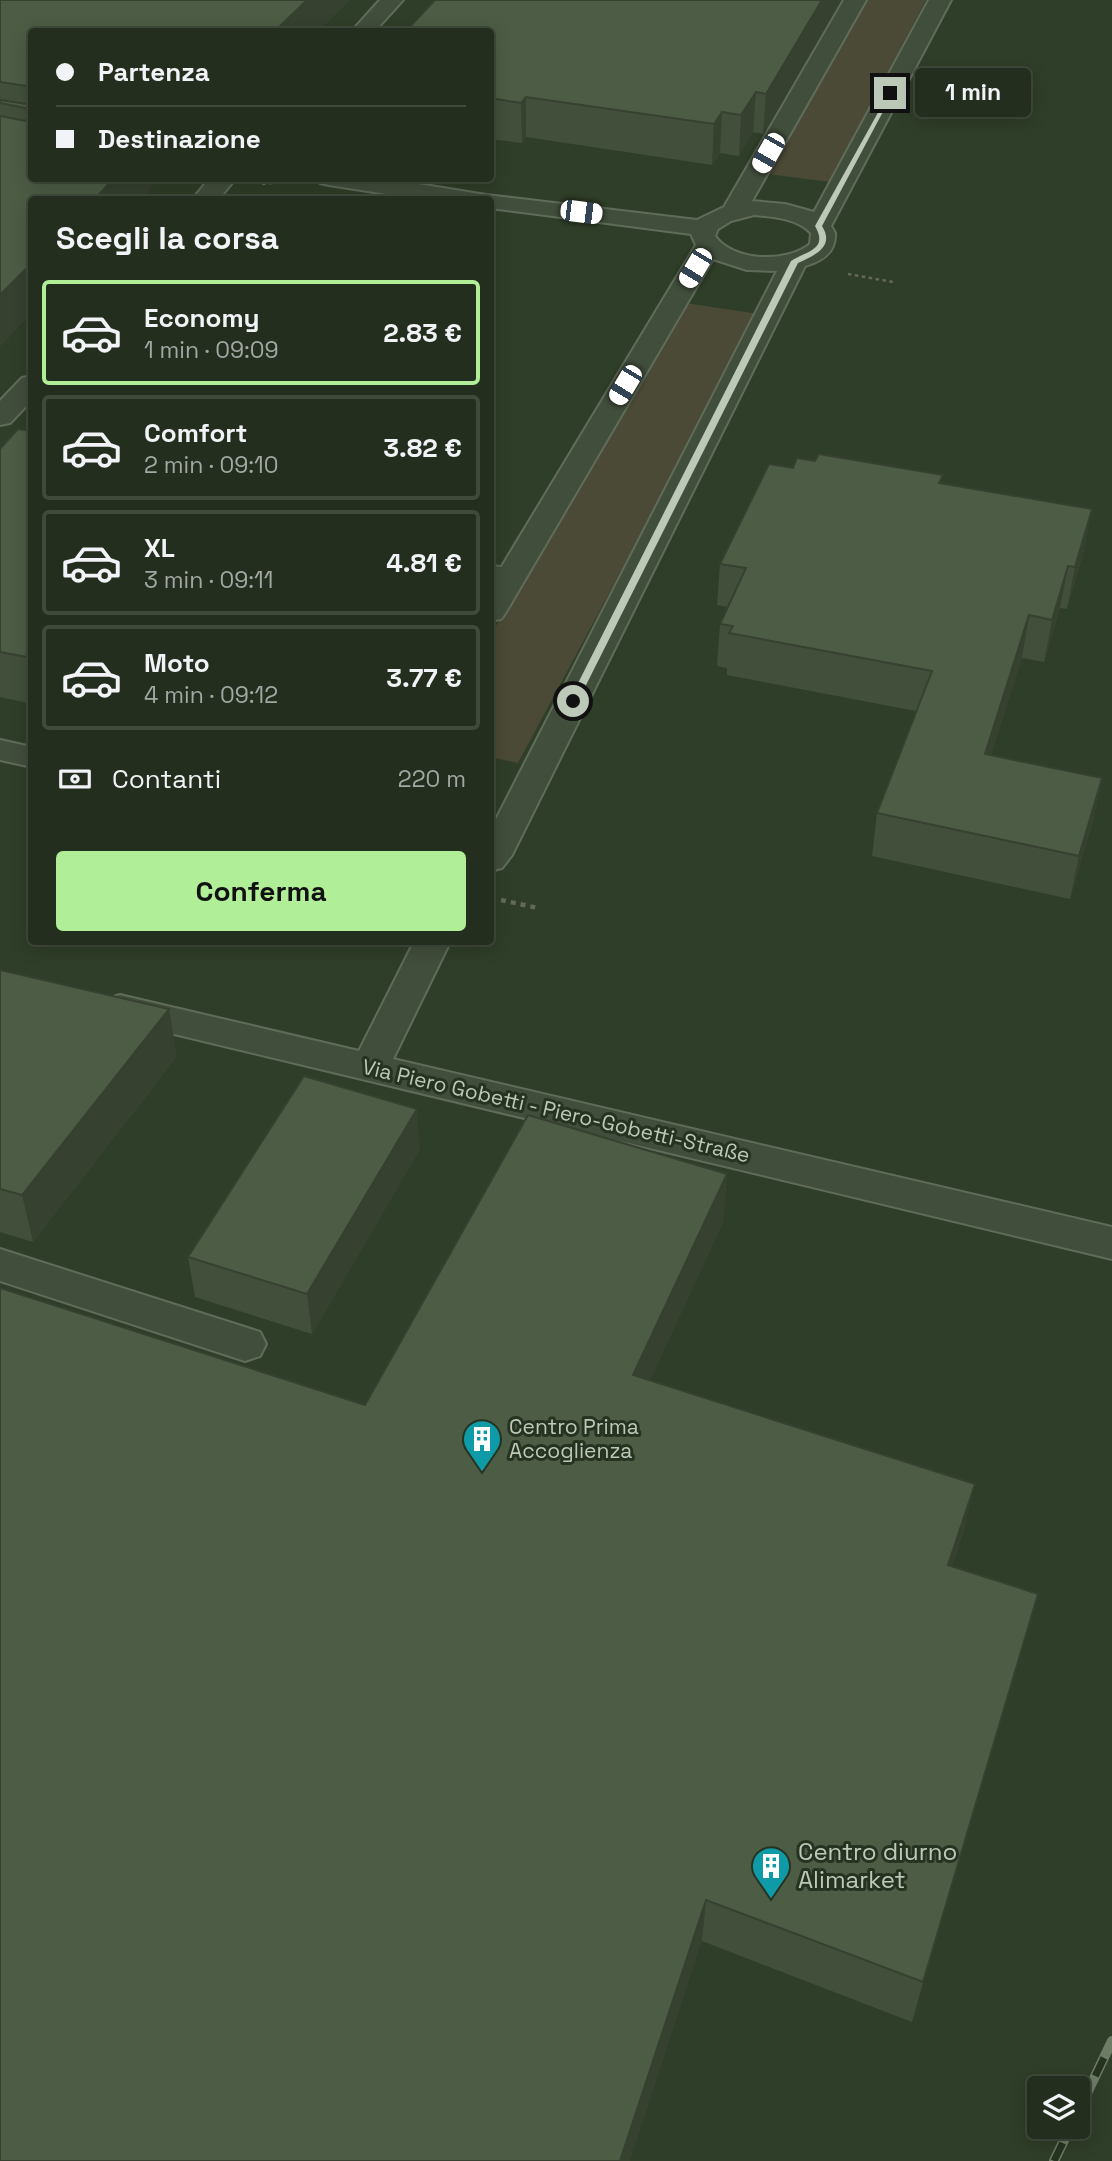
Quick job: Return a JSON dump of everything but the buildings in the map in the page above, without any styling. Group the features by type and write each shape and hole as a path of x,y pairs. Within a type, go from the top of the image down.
{"street":[{"path":"366,28 392,0"},
{"path":"735,211 855,0"},
{"path":"819,226 940,0"},
{"path":"208,196 220,182"},
{"path":"356,182 451,196"},
{"path":"494,202 712,245 745,263 765,265 795,261 815,253 823,244 824,235 819,226 800,215 774,209 735,211 719,216 712,245 501,572 494,597"},
{"path":"494,853 795,261"},
{"path":"0,417 28,388"},
{"path":"0,750 28,756"},
{"path":"370,1067 431,945"},
{"name":"Via Piero Gobetti - Piero-Gobetti-Straße","path":"93,1001 1112,1243"},
{"path":"0,1265 245,1344"}],"path":[{"path":"494,899 538,908"}],"shaded area":[{"path":"865,0 926,0 830,182 761,173"},
{"path":"685,303 759,314 518,763 494,758 494,629"}],"railway":[{"path":"1090,2087 1112,2041"},
{"path":"1054,2161 1065,2139"}],"place":[{"name":"Centro Prima Accoglienza","path":"482,1473"},
{"name":"Centro diurno Alimarket","path":"771,1900"}],"route":[{"path":"573,701 795,261 815,253 823,244 824,235 819,226 890,93"}]}
